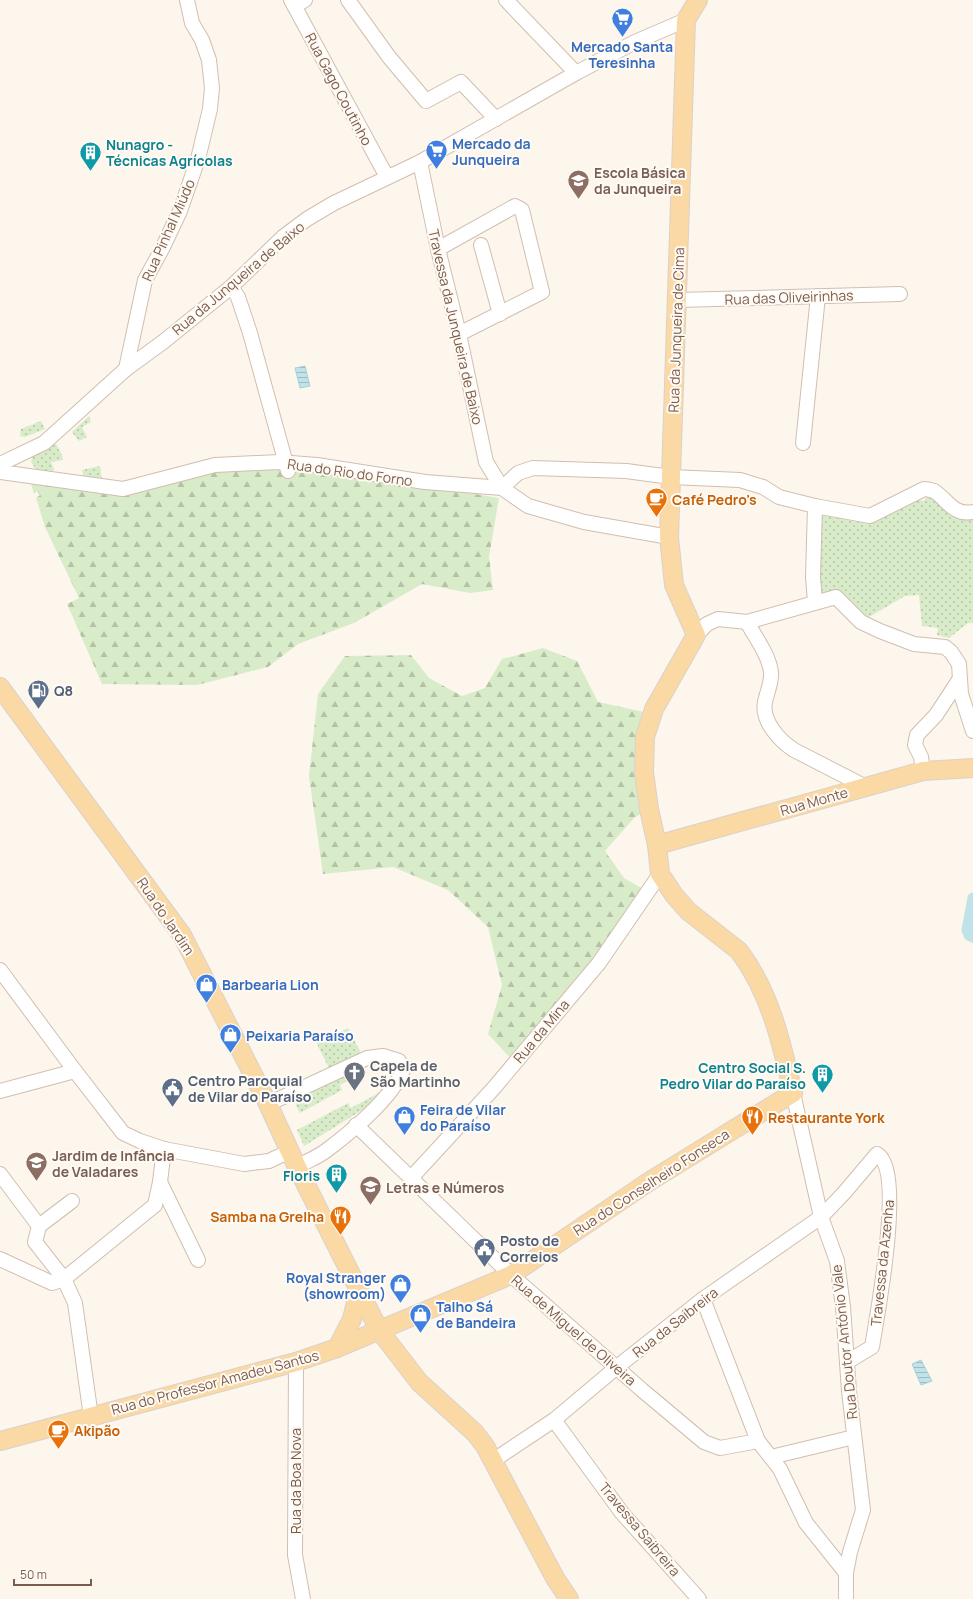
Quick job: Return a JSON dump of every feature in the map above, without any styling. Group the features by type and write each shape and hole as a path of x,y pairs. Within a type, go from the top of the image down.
{"main road":[{"path":"686,20 698,0"},
{"name":"Rua da Junqueira de Cima","path":"686,20 669,537 674,585 696,635"},
{"name":"Rua Doutor António Vale","path":"696,635 654,709 645,737 644,772 657,846 660,874 684,908 739,951 746,959 763,992 784,1051 793,1093"},
{"name":"Rua do Jardim","path":"0,687 182,936 268,1104 379,1330 409,1371 475,1433 494,1460 551,1572 569,1599"},
{"name":"Rua Monte","path":"657,846 864,786 923,771 973,768"},
{"name":"Rua do Conselheiro Fonseca","path":"379,1330 511,1275 650,1181 793,1093"},
{"path":"337,1348 352,1319 359,1290"},
{"name":"Rua do Professor Amadeu Santos","path":"0,1442 296,1362 337,1348 379,1330"}],"street":[{"name":"Rua Pinhal Miúdo","path":"126,369 145,280 180,211 198,159 210,109 212,88 209,60 202,40 192,23 187,0"},
{"path":"348,0 389,56 426,100 461,82 496,119"},
{"path":"506,0 576,73"},
{"name":"Rua Gago Coutinho","path":"297,2 387,177"},
{"name":"Rua da Junqueira de Baixo","path":"0,464 44,443 66,425 126,369 163,342 231,286 283,237 307,219 334,203 420,162 576,73 635,42 686,20"},
{"name":"Travessa da Junqueira de Baixo","path":"420,162 486,462 502,488"},
{"path":"438,249 515,206 522,210 542,292 459,334"},
{"path":"481,245 500,314"},
{"path":"231,286 238,297 250,333 287,467"},
{"name":"Rua das Oliveirinhas","path":"677,300 900,294"},
{"path":"804,443 818,296"},
{"path":"25,453 26,475"},
{"name":"Rua do Rio do Forno","path":"0,472 124,489 215,465 287,467 316,465 425,482 502,488"},
{"path":"669,537 584,522 528,506 502,488 518,473 534,468 626,470 671,477 740,480 763,487 779,497 815,506 870,516 924,488 934,491 949,506 968,513 973,512"},
{"path":"815,506 813,577 815,602"},
{"path":"696,635 707,624 718,619 747,622 815,602 836,598 861,622 880,632 914,644 945,647 959,664 959,680 973,731"},
{"path":"747,622 771,668 771,679 764,704 765,712 776,734 784,743 794,750 864,786"},
{"path":"923,771 920,757 915,745 917,735 936,714 959,680"},
{"name":"Rua da Mina","path":"411,1178 493,1089 599,962 660,874"},
{"path":"0,970 74,1071 123,1133 164,1150 244,1164 294,1159 326,1151 385,1098 398,1082 402,1070 399,1061 384,1056 367,1058 268,1104"},
{"path":"0,1091 74,1071"},
{"name":"Rua Doutor António Vale","path":"793,1093 821,1217 829,1235 837,1261 843,1307 854,1437 863,1510 850,1552 846,1573 846,1599"},
{"name":"Rua de Miguel de Oliveira","path":"356,1125 511,1275 704,1442 720,1448 758,1441"},
{"path":"0,1259 52,1283 65,1278 155,1206 164,1150"},
{"name":"Rua da Saibreira","path":"494,1460 554,1420 617,1367 703,1299 821,1217 844,1193 877,1154"},
{"name":"Travessa da Azenha","path":"847,1362 872,1347 883,1281 891,1202 886,1163 882,1157 877,1154"},
{"path":"0,1174 39,1226"},
{"path":"160,1182 198,1260"},
{"path":"72,1201 39,1226 35,1242 65,1278 75,1303 91,1417"},
{"path":"703,1299 758,1441 780,1469 790,1487 806,1523 846,1573"},
{"name":"Rua da Boa Nova","path":"296,1362 295,1555 303,1599"},
{"name":"Travessa Saibreira","path":"554,1420 622,1513 699,1599"},
{"path":"771,1457 854,1437"}],"green space":[{"path":"89,416 91,422 82,427 87,437 79,441 72,432"},
{"path":"41,421 45,429 25,437 20,436 21,429"},
{"path":"56,444 63,460 51,462 54,469 50,473 37,471 31,462 33,455"},
{"path":"100,466 102,479 84,477 82,470"},
{"path":"293,468 396,481 499,498 489,557 493,590 470,593 422,584 354,623 298,644 268,667 197,685 102,684 67,604 79,598 45,527 36,498 40,495 37,491 34,494 31,484 48,483 109,493 213,469"},
{"path":"928,495 944,509 952,513 973,515 973,623 968,623 949,638 937,635 938,628 922,626 919,595 905,596 864,620 854,611 819,598 819,510 870,519 914,499 924,501"},
{"path":"543,648 577,661 598,702 649,713 637,755 638,799 641,814 635,817 605,851 624,878 645,890 616,933 513,1061 488,1034 502,985 488,927 448,890 393,867 323,874 309,776 318,694 345,656 411,655 429,678 462,696 485,688 502,659"},
{"path":"348,1028 362,1055 330,1070 317,1044"},
{"path":"349,1068 353,1075 364,1069 365,1071 340,1085 342,1090 300,1113 291,1096"},
{"path":"378,1092 380,1095 372,1104 304,1146 297,1130 348,1103 351,1108 377,1094"}],"water":[{"path":"305,366 310,386 300,388 295,368"},
{"path":"921,1360 932,1381 921,1385 912,1364"}],"waterway":[{"path":"973,898 967,930 969,935 973,937"}],"place":[{"name":"Mercado Santa Teresinha","path":"622,38"},
{"name":"Mercado da Junqueira","path":"437,170"},
{"name":"Nunagro - Técnicas Agrícolas","path":"90,172"},
{"name":"Escola Básica da Junqueira","path":"579,200"},
{"name":"Café Pedro's","path":"656,518"},
{"name":"Q8","path":"38,710"},
{"name":"Barbearia Lion","path":"206,1004"},
{"name":"Peixaria Paraíso","path":"231,1054"},
{"name":"Capela de São Martinho","path":"355,1092"},
{"name":"Centro Social S. Pedro Vilar do Paraíso","path":"822,1094"},
{"name":"Centro Paroquial de Vilar do Paraíso","path":"172,1108"},
{"name":"Feira de Vilar do Paraíso","path":"405,1136"},
{"name":"Restaurante York","path":"753,1136"},
{"name":"Jardim de Infância de Valadares","path":"36,1182"},
{"name":"Floris","path":"336,1194"},
{"name":"Letras e Números","path":"371,1206"},
{"name":"Samba na Grelha","path":"340,1236"},
{"name":"Posto de Correios","path":"484,1268"},
{"name":"Royal Stranger (showroom)","path":"401,1304"},
{"name":"Talho Sá de Bandeira","path":"420,1334"},
{"name":"Akipão","path":"58,1450"}]}
